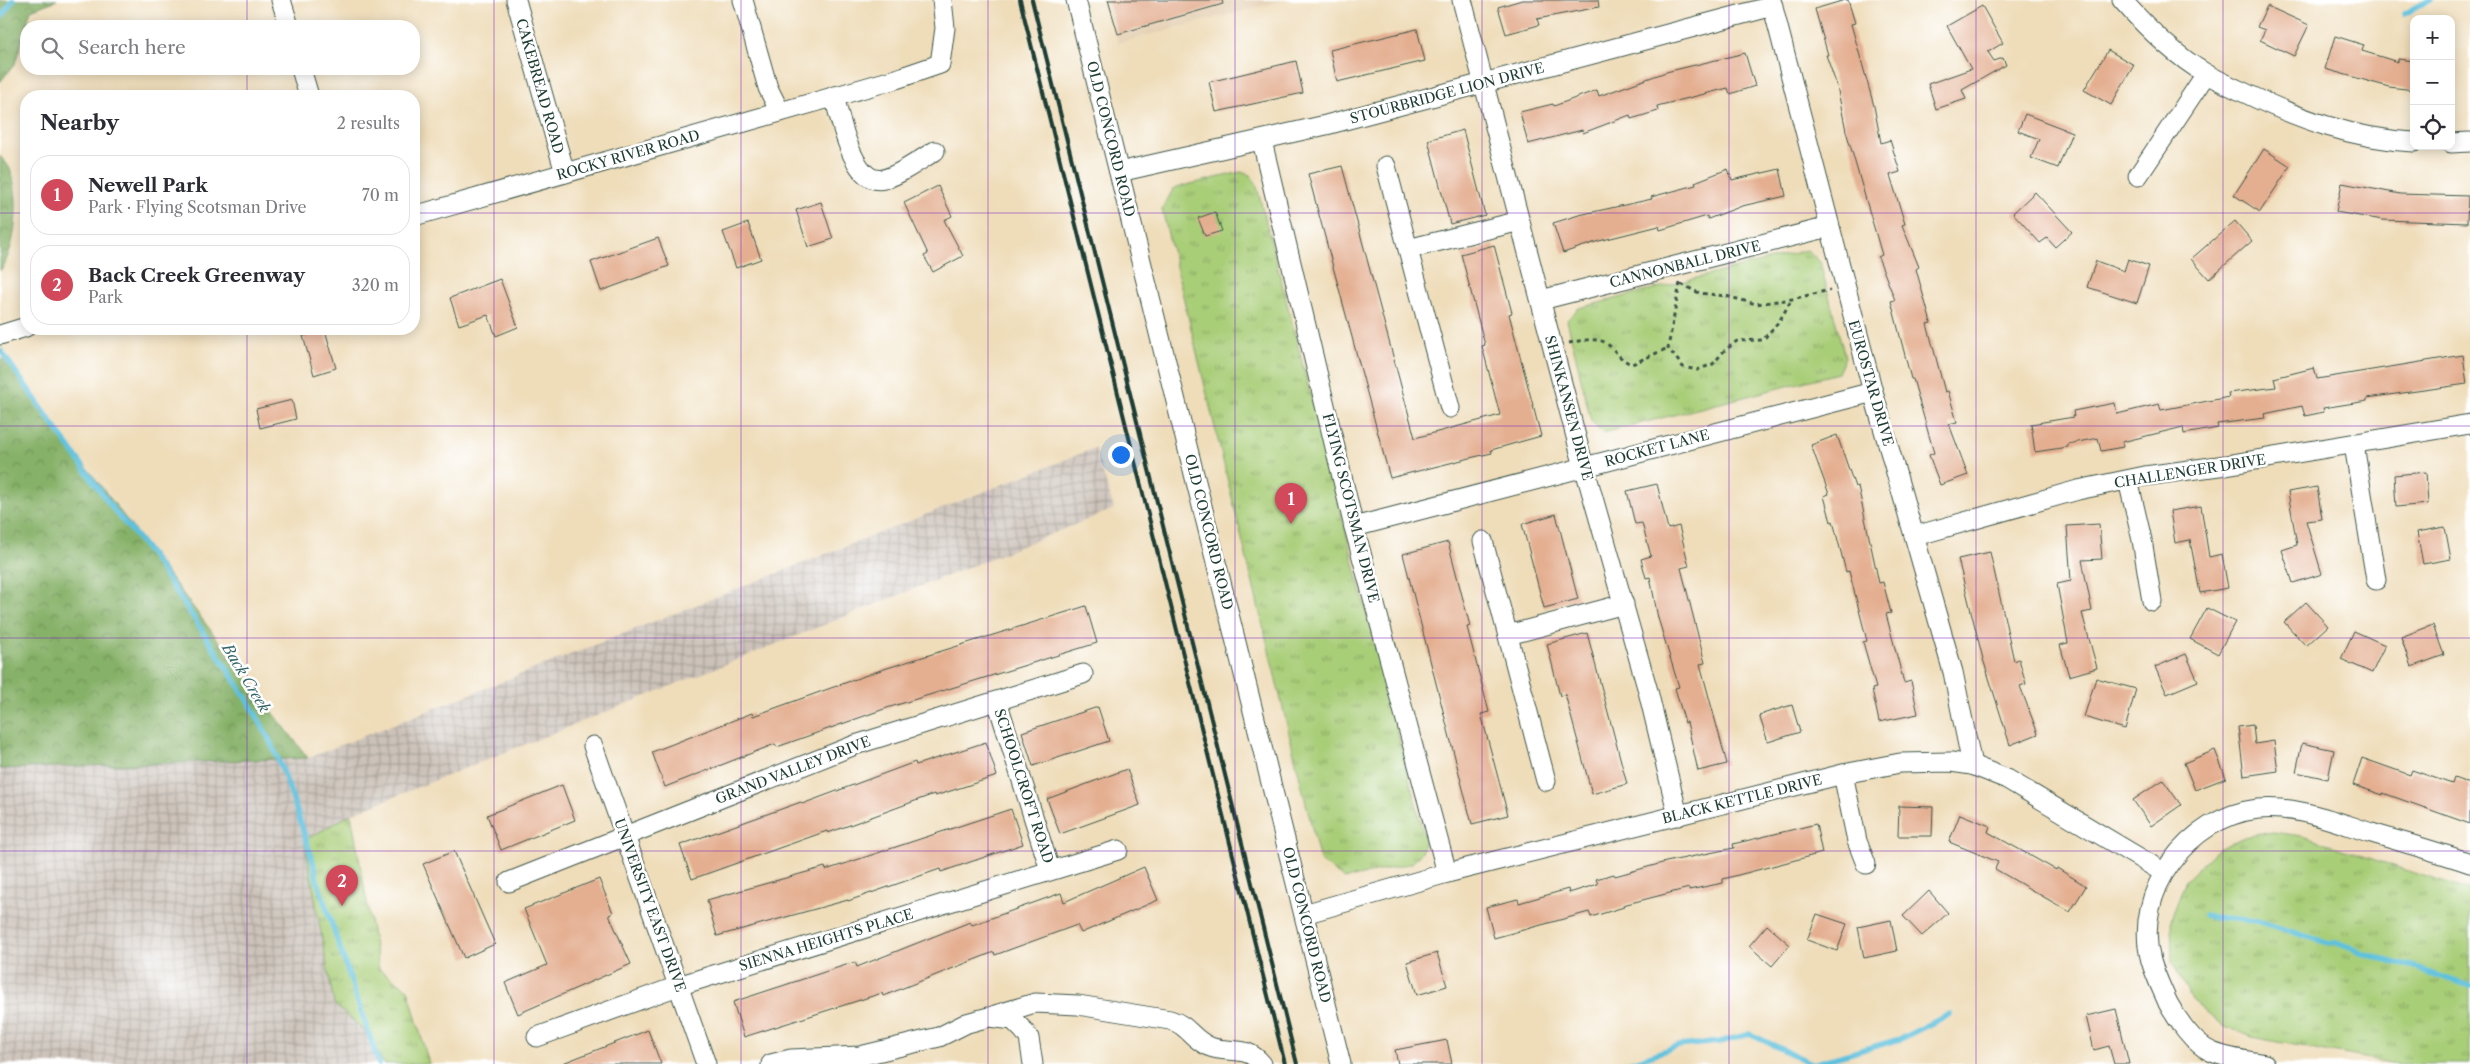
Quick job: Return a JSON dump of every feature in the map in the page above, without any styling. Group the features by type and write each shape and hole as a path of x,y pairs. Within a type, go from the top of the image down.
{"street":[{"path":"281,0 287,20"},
{"name":"CAKEBREAD ROAD","path":"516,0 565,173"},
{"path":"743,0 768,88 780,112"},
{"name":"ROCKY RIVER ROAD","path":"420,214 896,79 940,64 946,28 942,0"},
{"name":"OLD CONCORD ROAD","path":"1076,0 1341,1064"},
{"name":"SHINKANSEN DRIVE","path":"1462,0 1584,467 1624,604 1678,816"},
{"path":"2122,0 2166,43 2206,74 2302,119 2368,136 2410,141"},
{"name":"STOURBRIDGE LION DRIVE","path":"1119,172 1262,142 1483,84 1772,3"},
{"name":"EUROSTAR DRIVE","path":"1772,3 1873,392 1953,672 1972,765"},
{"path":"2138,176 2206,74"},
{"path":"303,75 307,90"},
{"path":"838,95 851,152 865,175 873,179 882,180 896,175 935,151"},
{"name":"FLYING SCOTSMAN DRIVE","path":"1262,142 1354,527 1447,872"},
{"path":"2455,143 2470,142"},
{"path":"1386,166 1450,408"},
{"path":"1408,249 1520,221"},
{"name":"CANNONBALL DRIVE","path":"1541,300 1829,227"},
{"path":"0,334 20,329"},
{"name":"ROCKET LANE","path":"1354,527 1873,392"},
{"name":"CHALLENGER DRIVE","path":"1915,536 2078,490 2128,480 2354,445 2470,424"},
{"path":"2354,445 2376,580"},
{"path":"2128,480 2142,540 2152,601"},
{"path":"1483,541 1546,781"},
{"path":"1508,635 1624,604"},
{"name":"GRAND VALLEY DRIVE","path":"509,882 855,745 1083,674"},
{"name":"SCHOOLCROFT ROAD","path":"997,701 1050,870"},
{"name":"UNIVERSITY EAST DRIVE","path":"593,746 706,1064"},
{"name":"BLACK KETTLE DRIVE","path":"1304,914 1447,872 1843,774 1900,763 1951,762 1972,765 2007,778 2163,872"},
{"path":"1843,774 1857,841 1866,864"},
{"path":"2265,1064 2207,1058 2174,1013 2150,960 2149,918 2151,903 2163,872 2179,851 2200,832 2225,818 2258,809 2311,814 2470,863"},
{"name":"SIENNA HEIGHTS PLACE","path":"537,1037 678,986 1118,850"},
{"path":"770,1064 791,1059 860,1056 939,1037 968,1023 1035,1002 1078,1005 1181,1023 1209,1047 1244,1050 1262,1064"},
{"path":"989,1017 1013,1020 1023,1030 1029,1038 1033,1064"}],"path":[{"path":"1792,299 1780,320 1763,340 1737,341 1707,368 1698,370 1683,367 1668,348 1680,282 1686,288 1699,293 1726,296 1756,304 1792,299 1833,289"},
{"path":"1569,343 1598,340 1605,342 1626,362 1632,364 1668,348"}],"shaded area":[{"path":"1106,0 1285,0 1118,43"},
{"path":"1095,448 1114,509 351,814 306,840 334,1004 368,1034 384,1064 0,1064 0,769 308,758"}],"green space":[{"path":"0,0 57,0 31,10 28,20 20,20 20,47 15,64 0,82"},
{"path":"0,156 10,169 13,180 16,222 10,249 0,271"},
{"path":"1241,172 1250,175 1256,183 1425,839 1422,852 1412,863 1345,879 1320,861 1162,209 1174,188"},
{"path":"1807,250 1820,262 1845,357 1838,373 1603,433 1591,421 1567,320 1579,308"},
{"path":"4,359 308,758 0,769 0,360"},
{"path":"351,814 379,969 408,989 429,1064 384,1064 368,1034 334,1004 305,840"},
{"path":"2273,832 2302,836 2470,891 2470,1064 2397,1064 2251,1037 2225,1027 2192,1000 2172,962 2171,919 2186,880 2218,849 2244,837"}],"building":[{"path":"1108,0 1222,0 1223,4 1118,34"},
{"path":"1522,0 1598,0 1599,7 1537,19 1539,25 1506,34 1498,7"},
{"path":"1848,0 1855,23 1851,24 1874,106 1881,143 1890,140 1900,172 1890,175 1905,224 1902,225 1919,267 1916,269 1931,323 1927,324 1945,392 1948,391 1957,422 1949,424 1968,475 1940,485 1929,455 1934,453 1913,379 1911,379 1891,301 1895,300 1878,257 1882,255 1846,131 1837,86 1826,55 1828,55 1815,9"},
{"path":"1982,6 2003,43 1988,52 1994,61 2003,58 2006,65 1962,90 1966,99 1936,109 1928,84 1971,69 1947,26"},
{"path":"2267,6 2309,25 2294,56 2260,40 2265,30 2257,27"},
{"path":"1417,29 1425,61 1337,82 1330,50"},
{"path":"2335,36 2364,45 2362,51 2398,62 2398,59 2410,60 2410,90 2389,87 2325,69"},
{"path":"2108,50 2134,65 2111,105 2084,90"},
{"path":"1745,53 1755,86 1730,94 1728,88 1657,106 1658,111 1631,119 1630,115 1583,133 1582,130 1528,144 1520,112 1553,104 1554,106 1597,90 1599,96 1666,72"},
{"path":"1296,61 1303,93 1216,112 1209,82"},
{"path":"2025,114 2072,132 2058,168 2031,158 2039,139 2018,131"},
{"path":"1463,130 1485,215 1450,224 1428,140"},
{"path":"2264,149 2290,166 2260,212 2234,195"},
{"path":"1342,166 1415,438 1500,415 1482,346 1485,345 1461,254 1494,245 1512,313 1509,314 1541,436 1491,450 1492,453 1390,478 1308,174"},
{"path":"1728,169 1732,180 1780,169 1786,196 1742,206 1708,219 1707,216 1660,230 1659,226 1599,241 1563,253 1553,223 1579,215 1652,199 1651,197 1696,185 1695,182"},
{"path":"2342,183 2400,194 2468,196 2467,223 2383,220 2336,212"},
{"path":"938,186 952,216 944,220 963,256 933,272 924,256 928,254 904,203"},
{"path":"2035,192 2072,232 2055,247 2047,238 2040,243 2013,213"},
{"path":"821,202 833,239 808,247 796,210"},
{"path":"1215,212 1222,231 1205,236 1198,218"},
{"path":"2235,221 2252,241 2209,279 2191,259"},
{"path":"748,223 761,259 736,268 723,232"},
{"path":"658,238 669,266 601,291 591,262"},
{"path":"2128,259 2149,266 2137,303 2087,287 2096,261 2124,271"},
{"path":"500,279 518,327 496,336 488,315 459,325 450,298"},
{"path":"326,335 336,368 314,375 303,336"},
{"path":"2463,355 2467,384 2367,398 2367,401 2323,408 2324,412 2305,416 2302,406 2264,414 2265,418 2217,424 2218,428 2184,434 2183,427 2122,442 2123,447 2101,451 2098,438 2068,444 2068,447 2035,452 2031,424 2074,417 2073,411 2115,403 2117,414 2159,404 2161,410 2229,397 2228,393 2276,387 2274,378 2314,368 2317,379"},
{"path":"292,400 296,419 260,428 256,409"},
{"path":"1837,435 1855,487 1858,486 1879,583 1883,582 1891,613 1886,614 1904,683 1911,681 1918,714 1879,722 1872,689 1876,688 1863,642 1867,641 1849,571 1846,572 1833,521 1831,522 1824,496 1829,494 1811,445"},
{"path":"2426,472 2428,504 2396,507 2394,475"},
{"path":"1657,484 1668,529 1679,526 1689,566 1681,568 1705,663 1700,664 1727,764 1698,771 1687,722 1685,723 1675,688 1679,687 1658,618 1650,577 1646,578 1641,559 1651,556 1642,523 1635,524 1627,491"},
{"path":"2317,487 2322,519 2306,521 2322,574 2293,583 2282,550 2297,545 2288,492"},
{"path":"2201,506 2209,557 2222,554 2228,588 2200,593 2190,540 2175,543 2170,511"},
{"path":"1556,514 1578,599 1544,608 1522,524"},
{"path":"2099,524 2102,559 2082,560 2092,611 2082,613 2097,668 2069,676 2060,645 2068,643 2057,584 2071,581 2067,526"},
{"path":"2445,527 2451,559 2423,564 2417,532"},
{"path":"1448,542 1470,626 1467,627 1489,712 1481,714 1508,815 1472,824 1403,554"},
{"path":"1990,552 2014,661 2019,659 2026,684 2020,686 2038,734 2010,745 1983,659 1958,559"},
{"path":"2306,602 2328,626 2306,646 2284,622"},
{"path":"1086,606 1097,643 887,708 777,747 775,744 665,787 652,752 752,713 753,716 881,670"},
{"path":"2207,608 2235,622 2218,654 2190,639"},
{"path":"2433,625 2444,655 2411,667 2401,637"},
{"path":"2354,631 2385,645 2372,673 2341,659"},
{"path":"1587,633 1627,784 1592,794 1565,694 1560,696 1547,644"},
{"path":"2186,654 2198,681 2167,694 2155,667"},
{"path":"2096,678 2136,689 2125,729 2084,717"},
{"path":"1792,705 1800,732 1768,742 1759,715"},
{"path":"1098,707 1109,741 1033,766 1022,732"},
{"path":"2253,725 2255,744 2274,741 2278,771 2244,776 2238,727"},
{"path":"986,742 997,776 935,796 934,794 828,833 827,831 692,879 680,845 801,802 802,804 915,762 916,765"},
{"path":"2302,743 2334,750 2328,779 2296,772"},
{"path":"2215,750 2226,778 2195,790 2184,763"},
{"path":"2362,758 2410,775 2412,770 2452,784 2454,778 2470,784 2470,824 2383,793 2383,795 2353,785"},
{"path":"1127,769 1140,805 1060,834 1047,799"},
{"path":"2163,780 2181,805 2151,826 2133,800"},
{"path":"562,785 575,820 501,850 487,815"},
{"path":"1899,806 1933,807 1932,836 1898,836"},
{"path":"1011,809 1023,844 941,872 940,869 848,901 717,936 707,900 825,867 826,870"},
{"path":"1960,814 1990,826 1988,832 2056,870 2057,868 2086,886 2070,912 1995,869 1998,862 1949,842"},
{"path":"1816,824 1822,853 1723,879 1723,883 1689,890 1689,888 1623,905 1624,907 1591,917 1589,912 1494,938 1486,907 1518,899 1519,903 1568,889 1569,893 1598,884 1596,879 1734,848 1733,844"},
{"path":"454,851 495,944 464,958 423,864"},
{"path":"1144,867 1158,900 1081,933 1077,925 995,955 994,952 883,996 882,993 744,1037 733,1002 855,962 857,967 970,922 972,925 1061,893 1064,902"},
{"path":"599,879 613,913 609,915 631,964 518,1014 505,983 547,965 524,909"},
{"path":"1929,891 1948,913 1922,936 1903,916"},
{"path":"1817,914 1847,924 1837,951 1807,940"},
{"path":"1891,920 1897,951 1864,958 1858,927"},
{"path":"1767,925 1790,945 1772,966 1749,946"},
{"path":"1437,953 1447,986 1417,995 1407,962"},
{"path":"2116,1009 2129,1064 2114,1064 2109,1046 2094,1050 2086,1016"},
{"path":"648,1030 661,1064 563,1064 563,1063"},
{"path":"1447,1040 1452,1064 1398,1064 1395,1050"}],"waterway":[{"path":"0,19 13,0"},
{"path":"2404,14 2430,0"},
{"name":"Back Creek","path":"1,351 116,513 160,568 230,673 268,737 291,794 317,880 379,1064"},
{"path":"2205,915 2257,921 2328,943 2334,942 2377,958 2419,969 2470,986"},
{"path":"1625,1064 1678,1046 1720,1042 1750,1034 1813,1064 1900,1039 1950,1014"}],"railway":[{"path":"1020,0 1285,1064"},
{"path":"1032,0 1297,1064"}],"place":[{"name":"Newell Park","path":"1291,524"},
{"name":"Back Creek Greenway","path":"342,906"}]}
